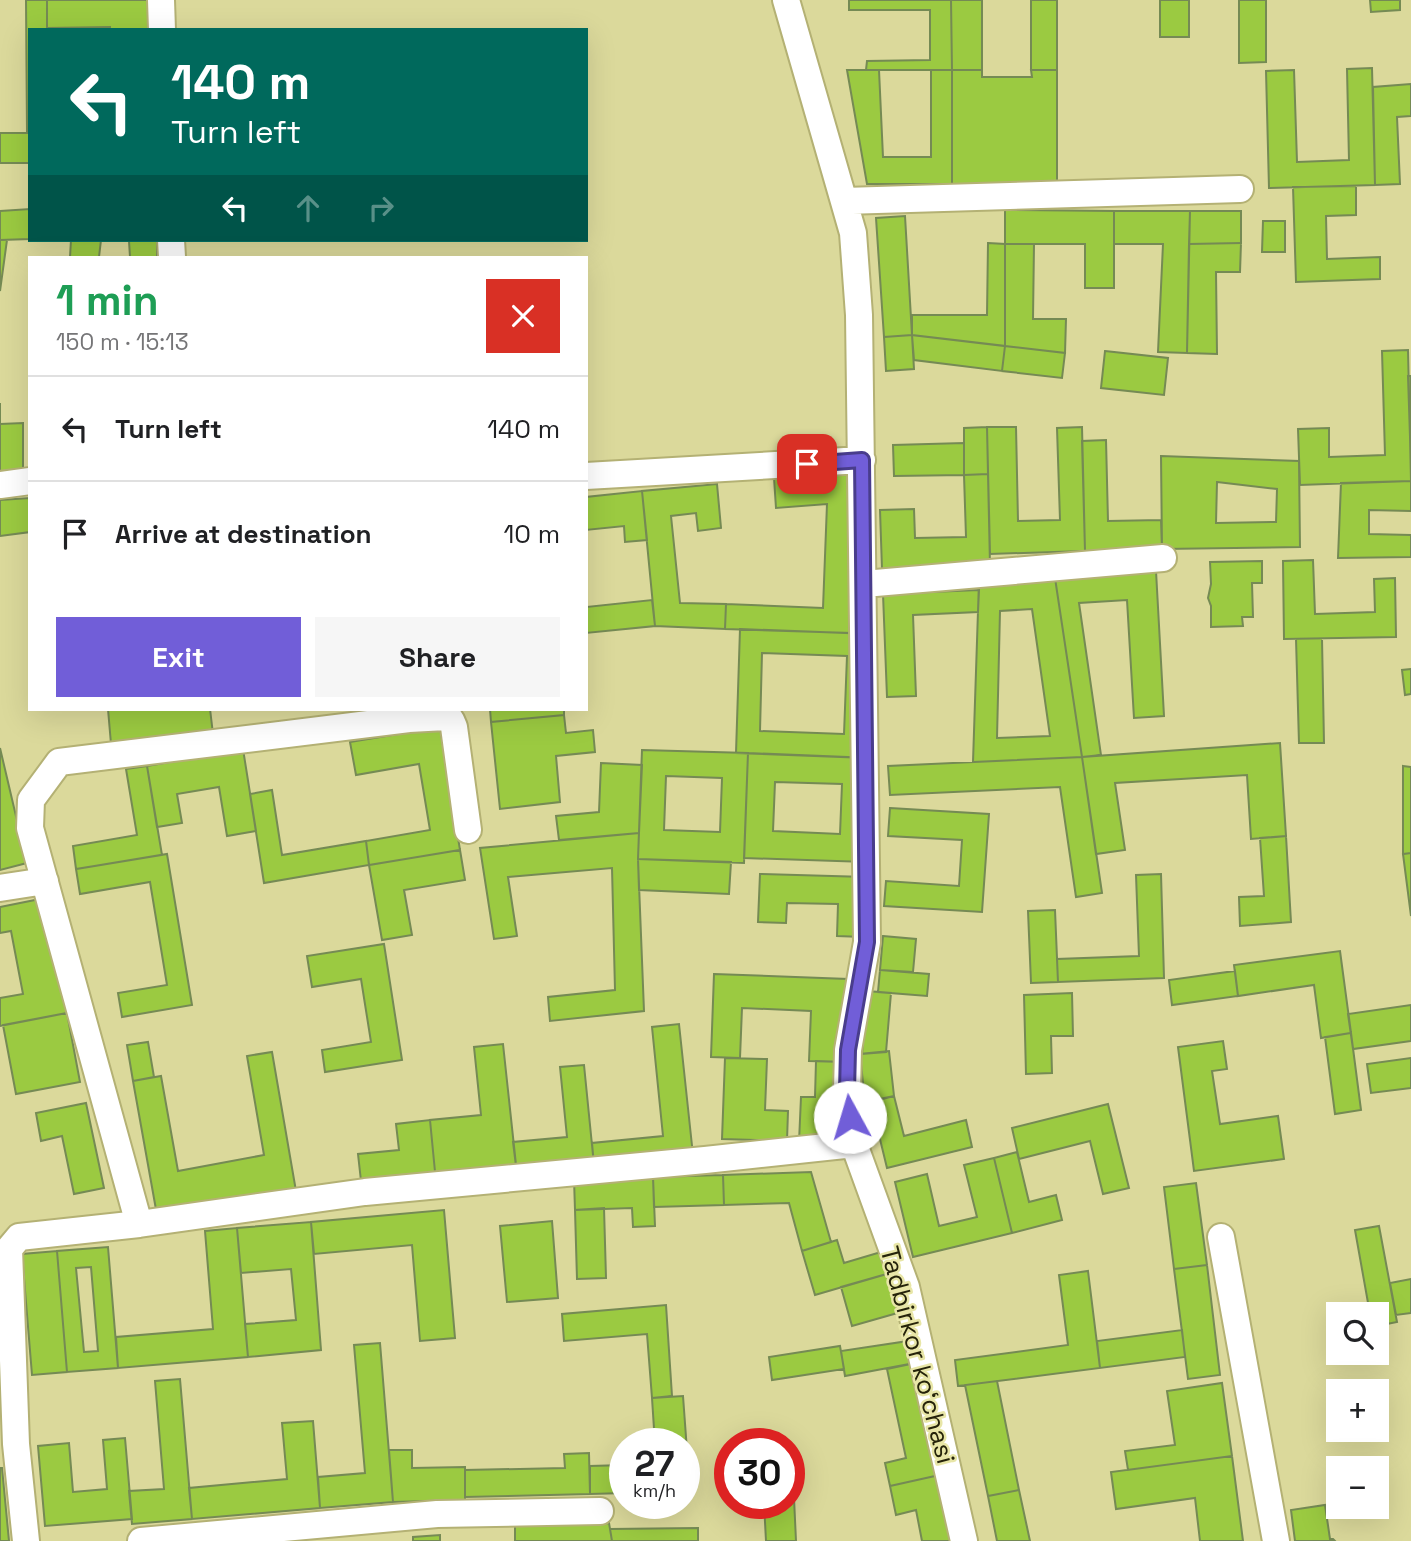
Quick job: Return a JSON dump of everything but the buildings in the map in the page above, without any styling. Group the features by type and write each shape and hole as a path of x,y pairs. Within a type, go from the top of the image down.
{"street":[{"path":"160,0 162,28"},
{"name":"Tadbirkor koʻchasi","path":"786,0 853,233 859,315 867,942 848,1050 847,1091 854,1144 906,1287 964,1541"},
{"path":"844,201 1240,189"},
{"path":"588,477 862,460"},
{"path":"0,485 28,481"},
{"path":"864,584 1163,558"},
{"path":"139,1224 30,828 31,800 58,762 408,714 446,717 454,727 468,830"},
{"path":"0,888 45,881"},
{"path":"26,1541 16,1444 9,1249 19,1237 139,1224 365,1192 854,1144"},
{"path":"1221,1237 1276,1541"},
{"path":"141,1541 437,1514 600,1511"}],"route":[{"path":"807,464 862,460 867,942 848,1050 847,1091 850,1117"}]}
